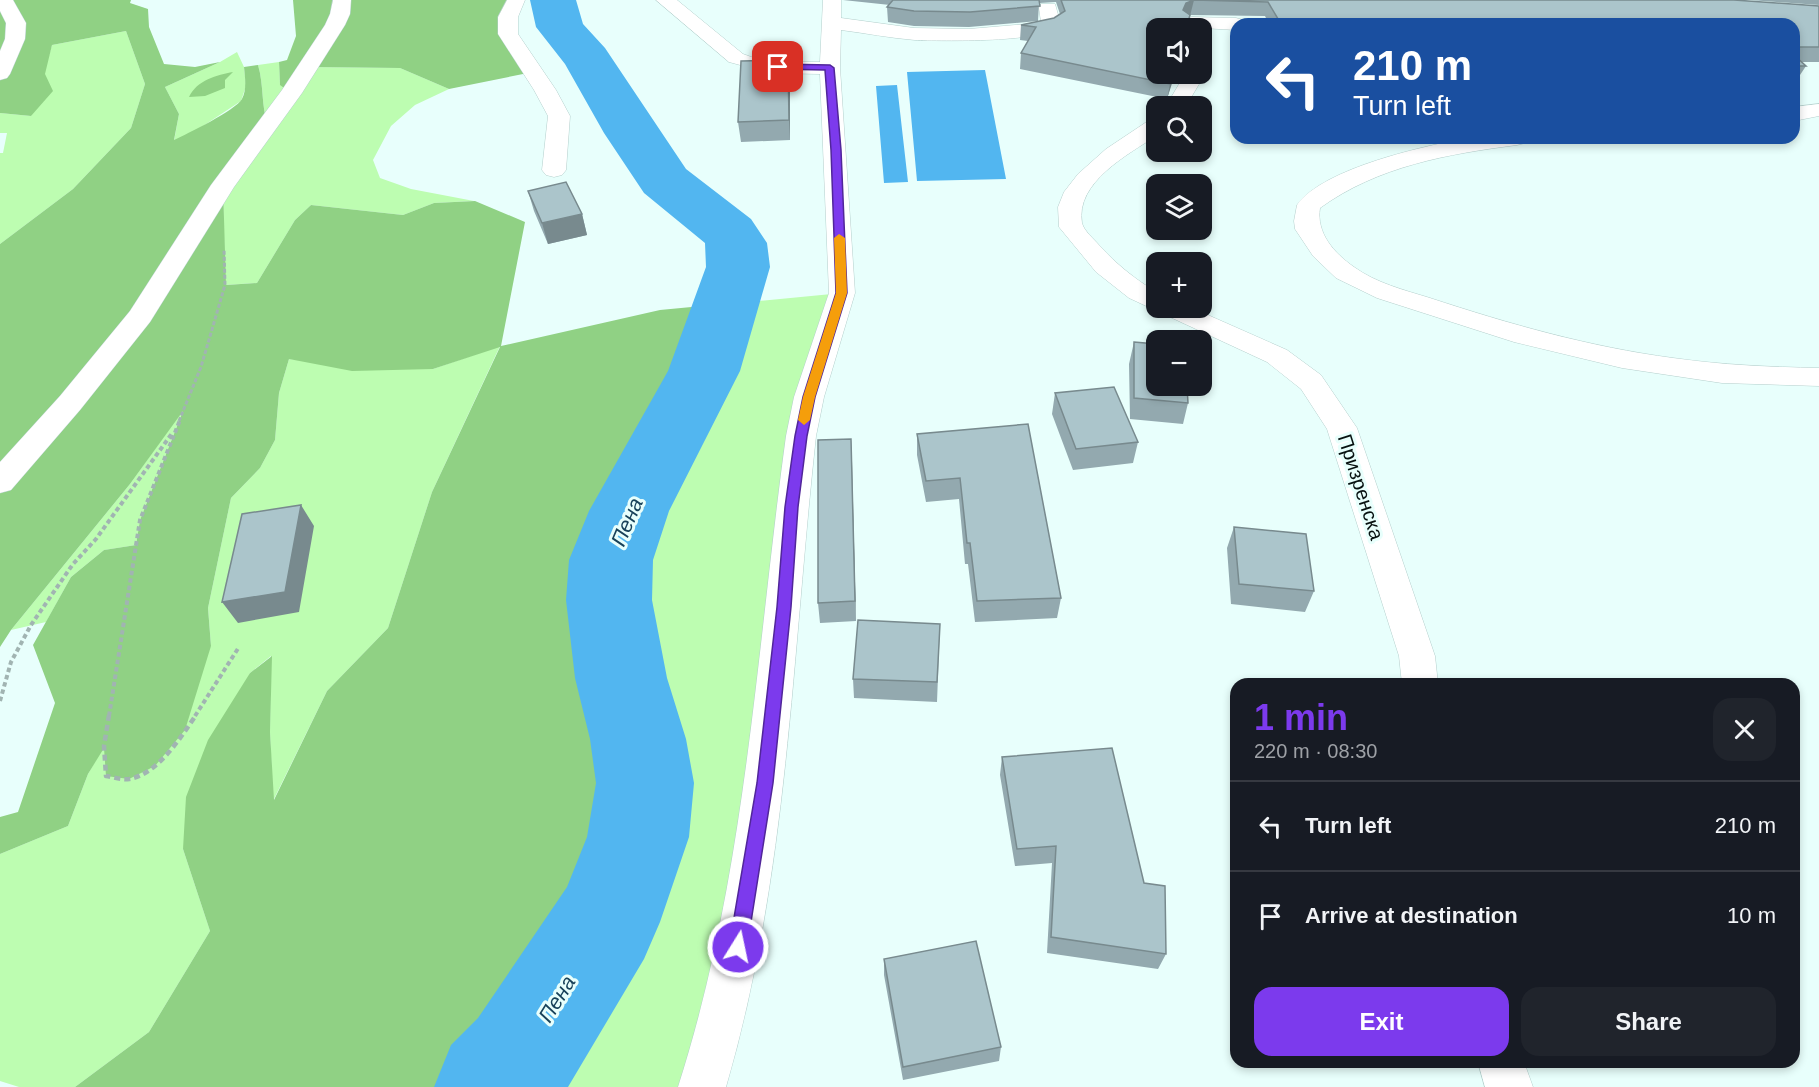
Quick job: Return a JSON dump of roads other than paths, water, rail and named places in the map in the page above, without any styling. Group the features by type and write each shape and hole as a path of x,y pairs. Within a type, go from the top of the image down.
{"street":[{"path":"0,74 15,39 16,24 4,0"},
{"path":"0,482 77,395 140,316 223,185 291,93 335,25 340,14 342,0"},
{"path":"516,0 507,17 508,34 545,90 558,116 554,170"},
{"path":"664,0 745,63 761,66 830,68"},
{"path":"702,1087 719,1032 734,968 752,867 766,771 801,436 809,397 842,293 830,68 832,11 914,34 969,35 1042,30 1051,25 1048,8"},
{"path":"1212,22 1230,23"},
{"path":"1800,113 1819,110"},
{"path":"1146,133 1114,154 1078,186 1070,202 1070,225 1100,261 1146,297"},
{"path":"1473,144 1375,168 1343,181 1309,205 1306,223 1319,247 1345,273 1383,291 1451,314 1588,350 1660,364 1742,375 1819,377"},
{"name":"Призренска","path":"1192,318 1277,356 1311,382 1342,428 1417,656 1419,678"},
{"path":"1503,1068 1509,1087"}],"water":[{"path":"985,70 1006,179 917,181 907,72"},
{"path":"897,85 908,182 884,183 876,86"}],"waterway":[{"name":"Пена","path":"493,1087 519,1059 606,922 638,837 645,783 638,739 621,678 609,600 611,560 629,511 704,371 738,267 736,243 729,232 665,181 632,133 587,59 560,27 553,0"}]}
